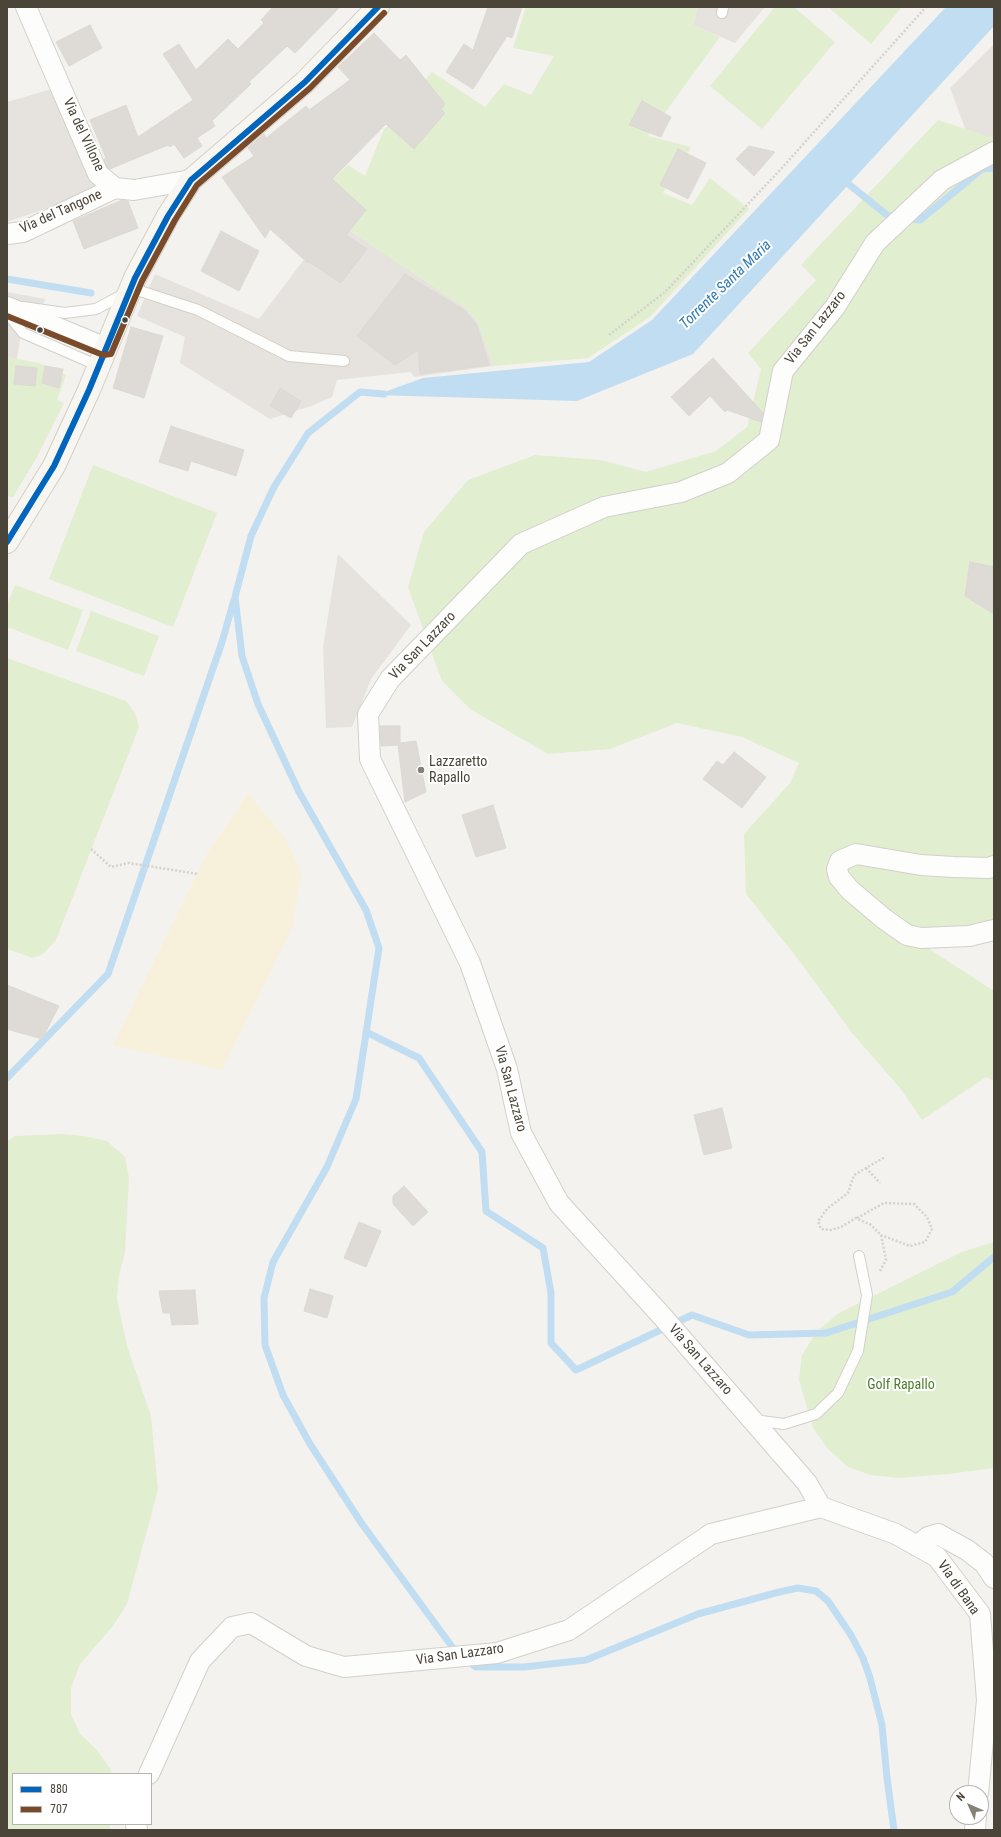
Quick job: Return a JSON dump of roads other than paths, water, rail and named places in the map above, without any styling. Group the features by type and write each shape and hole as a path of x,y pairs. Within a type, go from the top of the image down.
{"street":[{"name":"Via del Villone","path":"26,7 98,174 115,188"},
{"path":"7,542 54,466 103,357 130,290 168,216 191,180 305,82 378,7"},
{"name":"Via San Lazzaro","path":"150,1773 200,1661 232,1627 251,1622 306,1656 344,1667 497,1653 569,1630 711,1534 821,1507 807,1482 560,1203 521,1134 507,1069 470,963 370,759 368,714 390,678 521,544 604,507 680,492 728,474 769,440 783,371 835,307 875,243 942,180 994,152"},
{"path":"115,188 134,190 191,180"},
{"name":"Via del Tangone","path":"7,234 23,232 115,188"},
{"path":"7,306 103,357"},
{"path":"994,866 989,868 921,865 856,854 847,856 840,861 837,869 838,877 850,890 883,918 907,935 921,938 969,936 994,930"},
{"name":"Via di Bana","path":"821,1507 896,1534 937,1557 980,1614 987,1700 979,1785"},
{"path":"918,1546 928,1537 938,1534 967,1550 984,1564 994,1578"}],"lane":[{"path":"7,306 65,313 96,309 130,290 198,310 289,356 344,361"},
{"path":"7,313 23,333 103,357"},
{"path":"752,1420 784,1424 816,1414 838,1393 858,1351 867,1295 859,1256"}],"water":[{"name":"Torrente Santa Maria","path":"946,7 994,7 994,26 693,354 577,401 376,395 423,378 589,362 652,320"}],"waterway":[{"path":"841,178 887,215 920,220 982,169 994,168"},
{"path":"7,279 91,293"},
{"path":"384,394 360,392 308,433 274,487 251,536 235,597 242,656 258,704 299,792 366,910 379,948 356,1099 327,1167 273,1262 264,1298 265,1345 283,1395 310,1444 362,1524 453,1648"},
{"path":"7,1078 108,974 222,642 234,600"},
{"path":"366,1032 419,1058 482,1152 486,1211 543,1248 551,1293 551,1343 576,1370 692,1315 749,1335 826,1333 952,1292 994,1257"},
{"path":"473,1665 476,1667 524,1667 586,1660 698,1614 798,1588 816,1591 828,1601 851,1635 863,1658 870,1678 882,1725 894,1830"}],"place":[{"name":"Lazzaretto Rapallo","path":"421,770"}],"park label":[{"name":"Golf Rapallo","path":"901,1385"}]}
